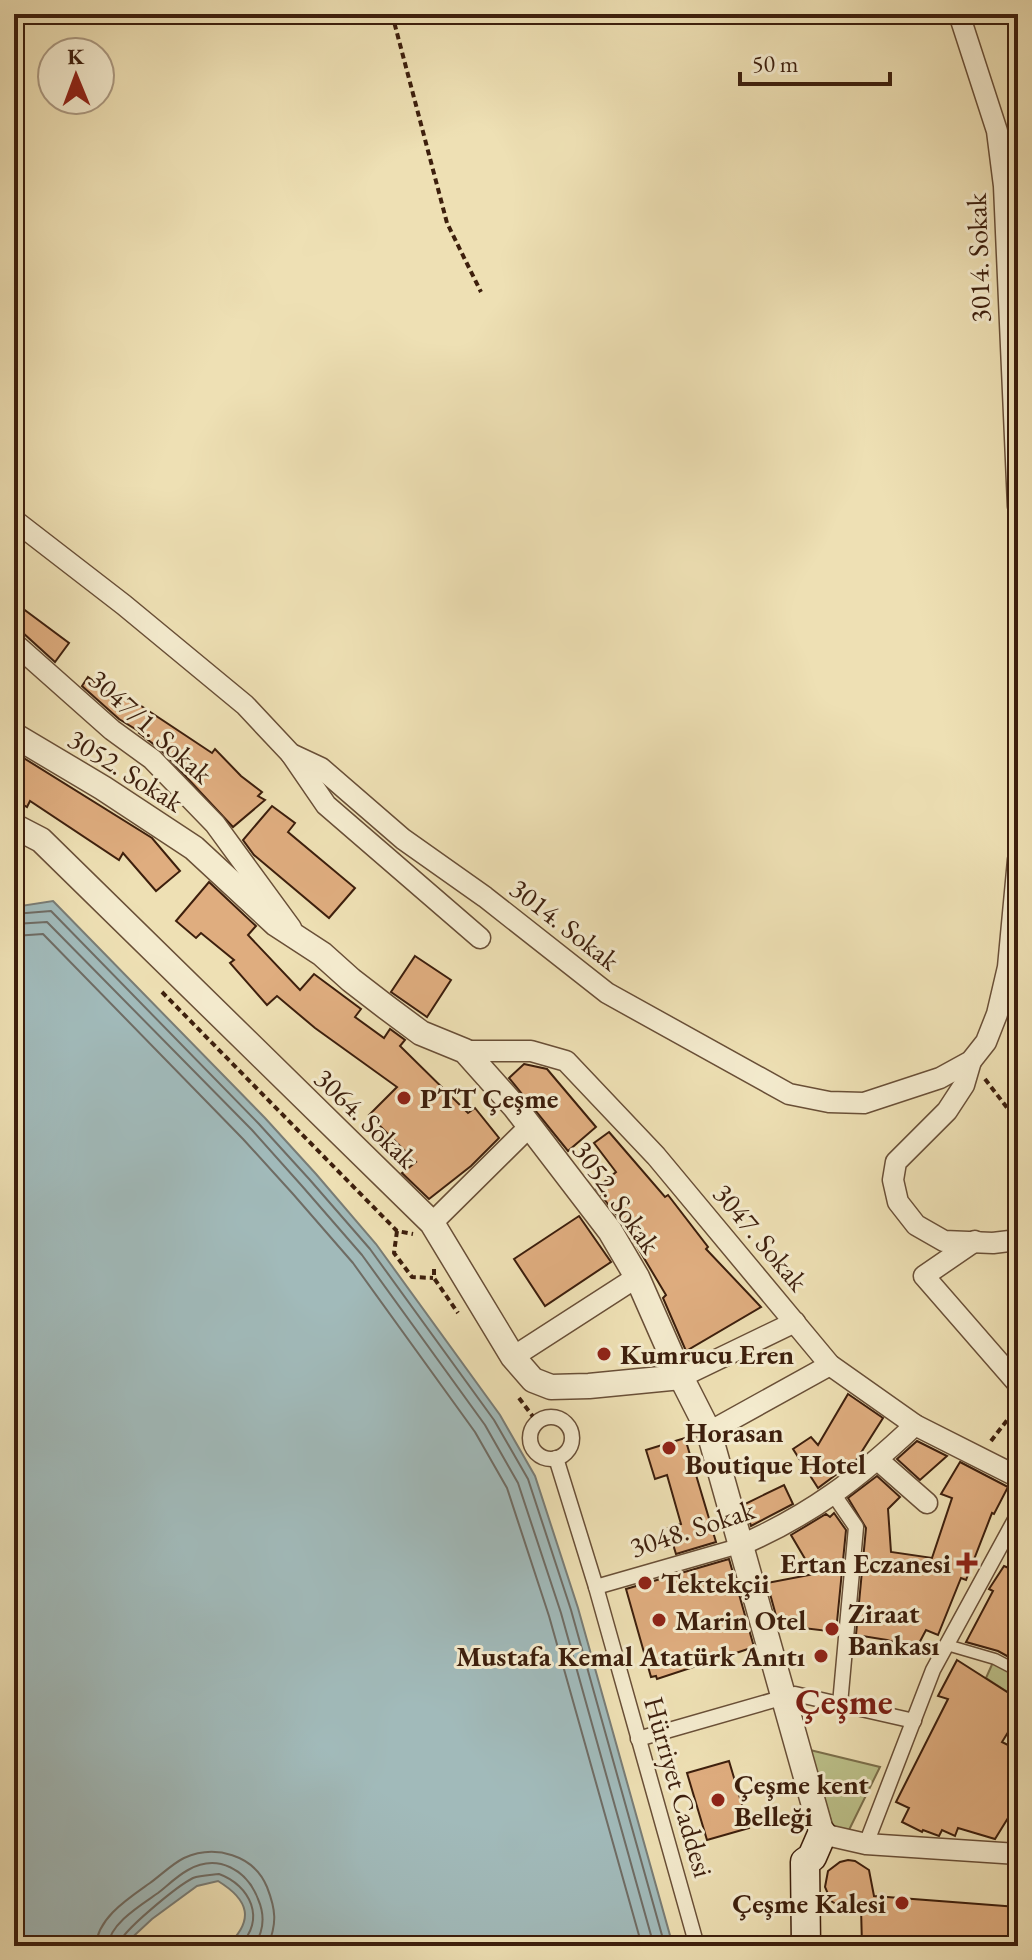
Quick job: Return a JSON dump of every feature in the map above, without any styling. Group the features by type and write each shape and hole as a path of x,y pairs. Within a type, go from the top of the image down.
{"main road":[{"path":"806,1946 805,1862 817,1845"},
{"path":"817,1845 819,1946"}],"street":[{"name":"3014. Sokak","path":"959,14 997,131 1004,186 1018,506"},
{"name":"3014. Sokak","path":"14,520 124,605 245,705 291,754 321,768 403,839 485,897 607,993 789,1094 829,1102 864,1103 940,1078 971,1061"},
{"name":"3047/1. Sokak","path":"14,643 112,730 152,759 215,824 297,937"},
{"name":"3052. Sokak","path":"14,735 103,788 194,848 276,924 322,954 421,1033 465,1051 515,1107 610,1231 637,1277 709,1432 739,1546 786,1697 817,1845"},
{"path":"291,754 326,805 480,938"},
{"name":"3064. Sokak","path":"14,826 41,840 425,1229 513,1357 533,1380 551,1387 681,1377"},
{"path":"1018,860 1008,967 997,1014 986,1042 971,1061 964,1085 947,1111 896,1162 893,1180 898,1202 916,1225 944,1241 993,1243 1018,1240"},
{"name":"3047. Sokak","path":"465,1051 531,1051 566,1061 656,1156 830,1365 915,1425 1018,1477"},
{"path":"425,1229 529,1127"},
{"path":"975,1241 924,1276 1018,1384"},
{"path":"513,1357 637,1277"},
{"path":"681,1377 795,1322"},
{"path":"709,1432 830,1365"},
{"path":"557,1417 568,1424 572,1430 570,1449 556,1458 544,1458 533,1449 530,1435 537,1422 543,1418 557,1417"},
{"name":"3048. Sokak","path":"596,1587 739,1546 778,1529 834,1495 915,1425"},
{"name":"Hürriyet Caddesi","path":"556,1458 596,1587 697,1946"},
{"path":"878,1460 927,1503"},
{"path":"834,1495 856,1527 840,1704"},
{"path":"866,1844 933,1670 1018,1514"},
{"path":"638,1739 795,1694 914,1721"},
{"path":"817,1845 866,1844 1018,1854"}],"lane":[{"path":"947,1645 995,1659 1018,1671"}],"path":[{"path":"392,14 447,223 481,292"},
{"path":"157,987 397,1231 425,1229"},
{"path":"971,1061 1018,1122"},
{"path":"397,1231 394,1253 412,1277 434,1278"},
{"path":"434,1267 434,1278 459,1314"},
{"path":"1013,1274 1018,1279"},
{"path":"511,1386 537,1422"},
{"path":"977,1458 1018,1406"}],"green space":[{"path":"994,1660 1018,1677 1018,1699 986,1678"},
{"path":"810,1750 880,1767 847,1834 834,1831"}],"water":[{"path":"53,901 316,1174 376,1244 500,1415 535,1476 578,1608 673,1946 227,1946 242,1928 245,1911 236,1896 218,1881 197,1886 152,1919 123,1946 14,1946 14,907"}],"building":[{"path":"14,602 69,643 55,662 23,633 14,630"},
{"path":"88,677 120,700 123,694 212,753 215,749 262,792 258,796 265,800 233,827 161,750 82,686"},
{"path":"14,752 152,838 180,871 156,891 123,853 119,860 30,801 27,807 14,799"},
{"path":"272,806 295,823 288,832 355,888 329,918 254,855 243,840"},
{"path":"209,882 256,926 248,935 300,990 314,974 361,1009 355,1017 384,1038 390,1029 405,1040 400,1046 468,1113 475,1108 499,1138 471,1166 429,1199 402,1173 416,1162 369,1115 397,1087 315,1028 277,996 267,1005 230,963 234,960 201,933 196,938 176,921"},
{"path":"415,956 451,980 427,1017 391,992"},
{"path":"524,1064 547,1069 596,1127 568,1151 509,1078"},
{"path":"609,1132 665,1197 668,1195 708,1247 706,1249 761,1307 686,1351 663,1298 666,1295 623,1223 596,1189 616,1172 594,1143"},
{"path":"579,1216 611,1262 545,1306 514,1259"},
{"path":"848,1394 883,1418 857,1459 818,1488 793,1449 811,1437 818,1445"},
{"path":"685,1438 716,1542 676,1554 668,1528 681,1524 667,1475 655,1479 646,1450"},
{"path":"917,1441 947,1456 920,1480 897,1459"},
{"path":"960,1462 1008,1487 992,1513 966,1580 961,1578 938,1635 926,1630 916,1649 856,1635 866,1528 848,1498 877,1476 900,1497 888,1509 891,1552 932,1558 952,1498 941,1494"},
{"path":"784,1485 793,1504 751,1526 745,1504"},
{"path":"834,1513 846,1530 836,1632 795,1627 780,1630 767,1583 814,1574 791,1535 826,1514 830,1517"},
{"path":"729,1559 754,1647 657,1679 656,1676 651,1677 626,1589"},
{"path":"1004,1566 1018,1572 1018,1662 998,1651 966,1642 993,1591 989,1589"},
{"path":"957,1660 1018,1699 1018,1716 1002,1742 1018,1750 1018,1823 1008,1818 995,1839 958,1828 955,1836 942,1830 939,1836 922,1832 902,1822 909,1808 896,1802 948,1699 938,1696"},
{"name":"Çeşme kent Belleği","path":"729,1761 749,1828 707,1840 687,1773"},
{"name":"Çeşme Kalesi","path":"848,1860 869,1870 874,1896 1018,1907 1018,1946 931,1943 931,1946 862,1946 861,1907 838,1905 831,1901 825,1887 828,1871"}],"place":[{"name":"PTT Çeşme","path":"404,1098"},
{"name":"Kumrucu Eren","path":"604,1354"},
{"name":"Horasan Boutique Hotel","path":"669,1448"},
{"name":"Ertan Eczanesi","path":"967,1563"},
{"name":"Tektekçii","path":"645,1583"},
{"name":"Marin Otel","path":"659,1620"},
{"name":"Ziraat Bankası","path":"832,1629"},
{"name":"Mustafa Kemal Atatürk Anıtı","path":"821,1656"},
{"name":"Çeşme kent Belleği","path":"718,1800"},
{"name":"Çeşme Kalesi","path":"902,1903"}],"district":[{"name":"Çeşme","path":"844,1701"}]}
